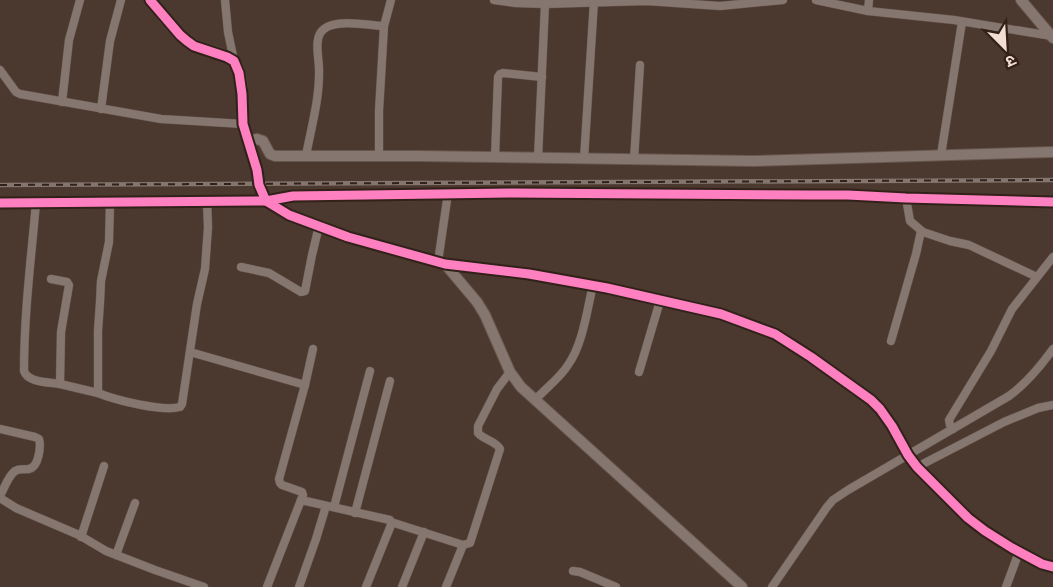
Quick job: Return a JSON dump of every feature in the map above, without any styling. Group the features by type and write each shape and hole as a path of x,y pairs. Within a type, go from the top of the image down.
{"street":[{"path":"62,102 69,40 80,0"},
{"path":"101,109 110,41 121,0"},
{"path":"150,0 187,41 234,61"},
{"path":"225,0 228,32 239,73 243,124 250,145 257,139 263,141 270,154 275,156 753,161 1053,152"},
{"path":"379,156 384,26 391,0"},
{"path":"494,0 545,4 609,0 721,3 780,0"},
{"path":"816,0 868,11 962,22 1052,37"},
{"path":"868,11 869,0"},
{"path":"1021,0 1052,37"},
{"path":"584,159 594,1"},
{"path":"538,158 545,4"},
{"path":"941,155 962,22"},
{"path":"306,156 319,80 318,37 321,31 336,23 384,26"},
{"path":"634,160 640,65"},
{"path":"0,69 16,92 20,94 161,119 243,124"},
{"path":"495,157 498,77 503,73 542,77"},
{"path":"448,194 441,263 477,302 510,372 521,387 742,587"},
{"path":"0,203 207,202 293,196 448,194 848,195 1053,202"},
{"path":"906,198 910,221 921,231 934,237 969,245 1037,277"},
{"path":"265,199 290,215 348,237 441,263 593,285 721,314 775,334 871,400 892,426 917,467 973,522 1019,552 1053,567"},
{"path":"36,203 25,330 24,371 26,375 38,381 172,409 182,404 197,304 205,269 207,202"},
{"path":"98,393 101,281 109,242 111,203"},
{"path":"241,267 269,273 301,292 305,291 319,226"},
{"path":"891,341 921,231"},
{"path":"953,429 949,420 991,351 1012,309 1053,257"},
{"path":"51,279 67,282 69,285 61,332 60,384"},
{"path":"536,399 567,368 572,359 584,325 593,285"},
{"path":"639,372 660,301"},
{"path":"267,587 303,495 302,492 279,482 313,349"},
{"path":"772,587 833,500 848,489 1009,396 1023,386 1053,349"},
{"path":"190,352 305,385"},
{"path":"298,587 330,507 370,370"},
{"path":"301,500 390,520 467,545 471,541 500,449 499,446 480,436 478,426 497,389 510,372"},
{"path":"355,513 390,381"},
{"path":"917,467 1004,422 1038,408 1053,405"},
{"path":"0,429 35,437 40,442 36,463 30,469 14,471 0,497 26,513 116,555 204,587"},
{"path":"81,537 104,466"},
{"path":"116,555 135,503"},
{"path":"366,587 391,522"},
{"path":"402,587 424,532"},
{"path":"446,587 463,545"},
{"path":"1006,587 1019,552"},
{"path":"573,571 616,587"}],"tunnel":[{"path":"251,149 263,196"}],"railway":[{"path":"0,185 1053,180"}],"cycle path":[{"path":"150,0 187,41 194,46 234,61 239,73 243,124 257,170 259,185 266,201 289,215 348,237 445,264 529,274 607,288 721,314 775,334 871,400 892,426 917,467 968,518 1012,548 1042,564 1053,567"},
{"path":"0,203 266,201 293,196 511,193 848,195 1053,202"}]}
